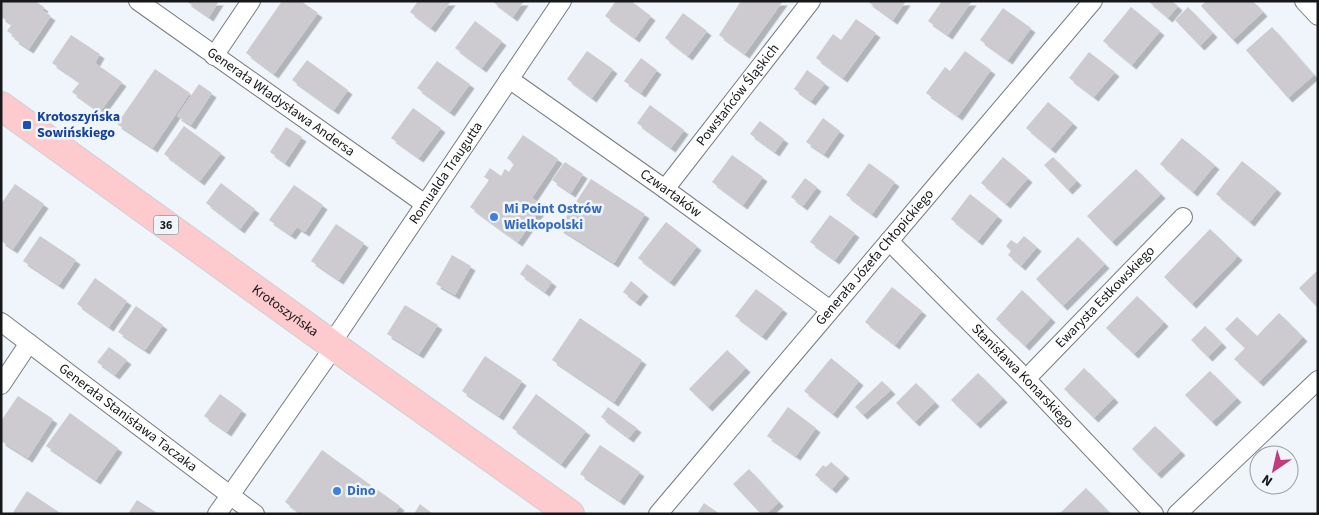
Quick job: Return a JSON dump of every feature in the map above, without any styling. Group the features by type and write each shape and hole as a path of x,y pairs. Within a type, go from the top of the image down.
{"main road":[{"name":"Krotoszyńska","path":"1,106 333,346 570,514"}],"street":[{"name":"Generała Władysława Andersa","path":"138,1 425,204"},
{"path":"214,56 251,1"},
{"name":"Romualda Traugutta","path":"217,514 333,346 425,204 562,1"},
{"name":"Powstańców Śląskich","path":"665,189 811,1"},
{"name":"Generała Józefa Chłopickiego","path":"658,514 829,309 1093,1"},
{"path":"1304,1 1318,16"},
{"name":"Czwartaków","path":"509,79 665,189 829,309"},
{"name":"Ewarysta Estkowskiego","path":"1026,379 1183,217"},
{"name":"Stanisława Konarskiego","path":"889,241 1026,379 1154,514"},
{"name":"Generała Stanisława Taczaka","path":"1,322 254,514"},
{"path":"1,385 29,343"},
{"path":"1177,514 1318,380"}],"building":[{"path":"1,1 35,1 44,7 42,10 51,16 29,49 14,39 16,37 7,31 12,24 1,17"},
{"path":"186,1 219,1 209,17"},
{"path":"282,1 301,1 318,13 274,74 246,53"},
{"path":"418,1 451,1 431,28 410,12"},
{"path":"492,1 524,1 513,17"},
{"path":"616,1 631,1 651,16 635,38 605,16"},
{"path":"741,1 783,1 745,54 719,35"},
{"path":"867,1 906,1 893,20"},
{"path":"942,1 972,1 948,35 928,21"},
{"path":"1148,1 1172,1 1178,6 1168,18"},
{"path":"1206,1 1253,1 1263,12 1233,40 1201,6"},
{"path":"1131,7 1160,31 1132,65 1103,41"},
{"path":"1188,7 1213,33 1200,46 1175,20"},
{"path":"1003,8 1031,28 1008,60 980,40"},
{"path":"683,13 707,31 688,56 665,38"},
{"path":"856,19 876,33 843,78 816,58 833,34 841,40"},
{"path":"475,21 502,41 482,68 455,48"},
{"path":"1272,27 1314,75 1288,98 1246,50"},
{"path":"71,35 100,54 95,63 122,82 100,112 72,92 80,82 52,63"},
{"path":"587,51 613,69 592,98 567,79"},
{"path":"965,51 991,70 958,116 926,93 945,67 950,71"},
{"path":"1089,52 1115,72 1094,97 1069,78"},
{"path":"641,58 657,70 641,93 624,81"},
{"path":"307,60 348,90 334,110 292,80"},
{"path":"437,61 470,84 450,112 417,88"},
{"path":"155,69 190,93 153,148 117,124"},
{"path":"807,70 825,83 811,101 794,89"},
{"path":"199,84 212,93 191,125 177,116"},
{"path":"1048,102 1073,123 1051,149 1026,128"},
{"path":"650,105 684,130 671,148 637,123"},
{"path":"413,108 441,128 419,158 391,138"},
{"path":"823,118 840,131 824,154 806,142"},
{"path":"760,121 784,139 775,152 750,134"},
{"path":"184,126 221,153 200,181 164,154"},
{"path":"286,127 302,137 285,163 270,152"},
{"path":"523,135 558,159 532,198 543,206 518,242 470,207 489,180 484,177 490,168 501,176 505,169 509,172 514,164 507,158"},
{"path":"1182,138 1215,165 1193,192 1160,164"},
{"path":"732,155 763,177 743,205 712,182"},
{"path":"1003,157 1028,178 1006,204 981,183"},
{"path":"1053,157 1077,181 1068,190 1044,165"},
{"path":"1242,161 1277,189 1250,222 1216,194"},
{"path":"565,162 583,174 571,193 552,180"},
{"path":"869,163 895,182 872,214 846,195"},
{"path":"1136,169 1161,194 1112,242 1087,216"},
{"path":"805,178 817,187 803,206 791,197"},
{"path":"591,179 645,214 614,263 559,228"},
{"path":"221,183 255,209 240,229 206,203"},
{"path":"15,184 44,204 13,249 1,241 1,204"},
{"path":"294,185 323,205 305,232 297,227 291,235 269,220"},
{"path":"970,194 998,216 978,241 951,219"},
{"path":"830,215 855,233 835,260 810,242"},
{"path":"666,222 697,246 670,282 638,258"},
{"path":"336,224 364,243 339,280 311,261"},
{"path":"1210,229 1238,256 1192,304 1164,277"},
{"path":"40,236 76,260 59,285 23,261"},
{"path":"1024,236 1037,247 1021,266 1008,255 1011,251 1006,246 1011,240 1017,244"},
{"path":"1078,237 1105,264 1063,306 1036,279"},
{"path":"452,255 471,266 455,295 436,284"},
{"path":"527,264 552,282 545,292 520,274"},
{"path":"1318,270 1318,308 1299,288"},
{"path":"95,278 127,301 109,327 77,304"},
{"path":"631,281 644,292 636,302 623,292"},
{"path":"892,287 922,311 895,345 865,322"},
{"path":"756,289 783,309 762,336 735,316"},
{"path":"1022,290 1051,318 1025,346 996,319"},
{"path":"1137,296 1164,322 1134,354 1106,328"},
{"path":"405,305 438,325 419,354 387,334"},
{"path":"136,306 163,325 145,350 118,332"},
{"path":"1279,313 1303,337 1259,382 1234,359 1245,348 1225,329 1237,317 1257,336"},
{"path":"580,318 642,360 614,402 552,360"},
{"path":"1205,326 1222,343 1208,357 1191,340"},
{"path":"109,347 127,360 115,375 97,362"},
{"path":"727,350 746,368 708,407 689,389"},
{"path":"485,356 522,381 499,416 462,391"},
{"path":"831,358 859,381 833,414 804,391"},
{"path":"1084,368 1114,398 1094,418 1064,389"},
{"path":"1210,371 1237,398 1212,422 1185,395"},
{"path":"978,373 1003,398 976,424 951,400"},
{"path":"882,381 891,390 863,415 855,407"},
{"path":"916,383 935,402 915,422 896,403"},
{"path":"220,394 242,410 227,432 204,416"},
{"path":"536,394 586,431 561,464 512,428"},
{"path":"18,396 53,419 28,458 1,441 1,421"},
{"path":"608,407 637,428 629,438 601,417"},
{"path":"788,407 816,428 796,456 767,436"},
{"path":"70,413 118,448 96,480 46,446"},
{"path":"1155,426 1181,451 1157,474 1132,449"},
{"path":"600,445 640,472 620,501 580,474"},
{"name":"Dino","path":"322,450 400,506 394,514 301,514 285,502"},
{"path":"831,462 845,474 832,489 815,475 823,465 826,467"},
{"path":"749,469 779,502 766,514 761,514 733,484"},
{"path":"1086,488 1111,514 1059,514"},
{"path":"27,491 62,514 12,514"},
{"path":"137,500 159,514 128,514"},
{"path":"704,503 720,514 697,514"},
{"path":"420,504 433,514 414,514"}],"place":[{"name":"Krotoszyńska Sowińskiego","path":"27,125"},
{"name":"Mi Point Ostrów Wielkopolski","path":"494,217"},
{"name":"Dino","path":"337,491"}]}
